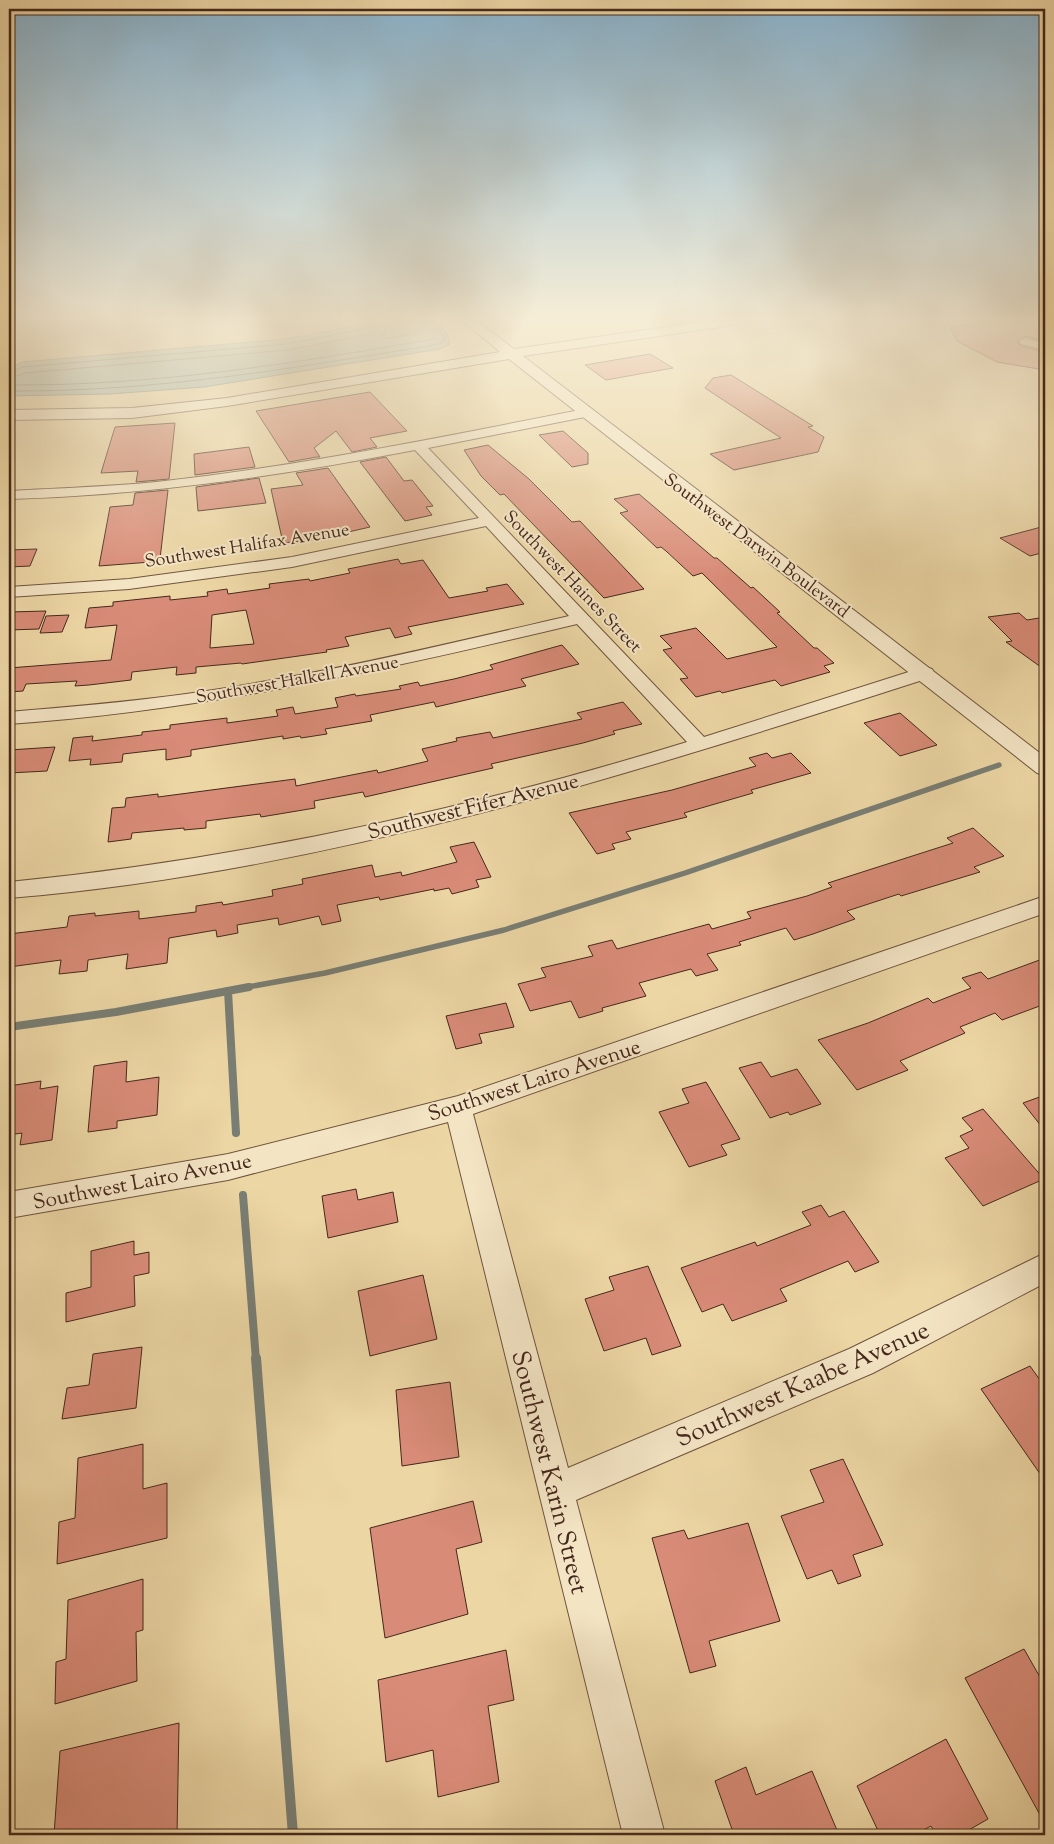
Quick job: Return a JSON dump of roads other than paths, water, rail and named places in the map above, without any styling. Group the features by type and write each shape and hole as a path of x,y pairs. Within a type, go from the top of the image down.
{"street":[{"path":"9,415 132,413 184,407"},
{"name":"Southwest Darwin Boulevard","path":"578,407 1045,768"},
{"path":"9,495 104,491 245,476 418,446 586,413"},
{"name":"Southwest Haines Street","path":"418,446 700,744"},
{"name":"Southwest Halifax Avenue","path":"9,592 129,584 292,562 488,521"},
{"name":"Southwest Halkell Avenue","path":"9,718 103,710 211,696 398,662 582,618"},
{"name":"Southwest Fifer Avenue","path":"9,890 150,872 333,842 549,788 700,744 925,674"},
{"name":"Southwest Lairo Avenue","path":"9,1206 228,1166 458,1108 1045,904"},
{"name":"Southwest Karin Street","path":"458,1108 644,1835"},
{"name":"Southwest Kaabe Avenue","path":"555,1491 861,1361 1045,1267"}],"waterway":[{"path":"242,988 325,973 504,930 685,873 999,765"},
{"path":"9,1027 116,1012 249,987"},
{"path":"228,991 236,1133"},
{"path":"243,1195 256,1360"},
{"path":"256,1358 293,1835"}]}
